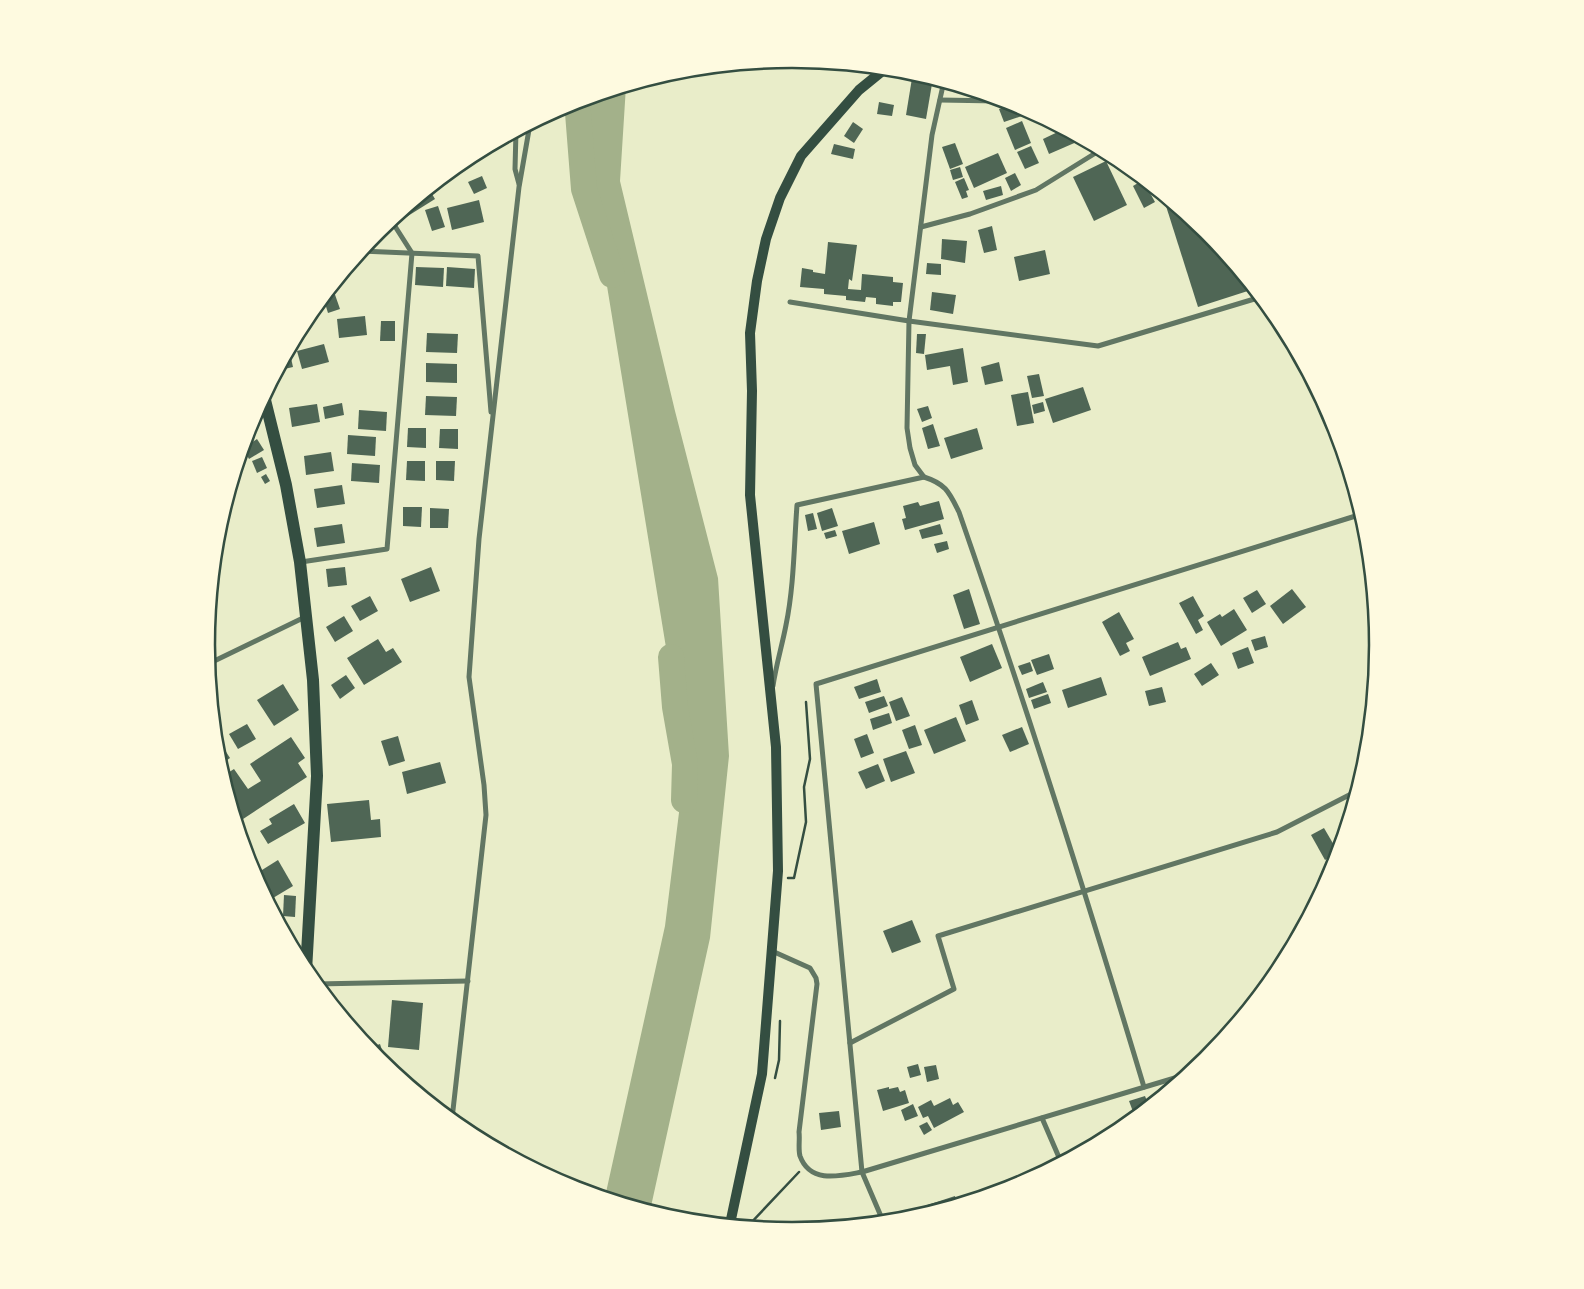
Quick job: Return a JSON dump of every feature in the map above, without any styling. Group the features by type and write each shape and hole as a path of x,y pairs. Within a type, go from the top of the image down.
{"main road":[{"path":"731,1218 762,1074 778,871 776,747 750,496 752,391 750,333 757,281 766,239 780,198 801,156 859,90 878,74"},
{"path":"267,407 286,485 300,562 313,680 317,776 307,957"}],"street":[{"path":"924,477 915,465 907,428 909,321 932,135 943,88"},
{"path":"940,100 985,101"},
{"path":"453,1111 486,815 484,785 469,677 479,539 520,187 529,131"},
{"path":"516,138 516,169 520,187"},
{"path":"920,227 970,214 1036,190 1094,154"},
{"path":"300,562 387,549 412,253 395,226"},
{"path":"370,251 478,256 492,425"},
{"path":"790,302 909,321 1098,346 1254,299"},
{"path":"772,698 786,624 797,505 924,477 939,482 950,495 959,512 999,628 1085,891 1144,1086"},
{"path":"880,1215 862,1172 816,684 1354,516"},
{"path":"215,660 306,617"},
{"path":"850,1042 954,989 938,936 1278,832 1348,796"},
{"path":"771,950 810,968 816,978 817,984 799,1132 800,1156 809,1171 827,1177 862,1172 1171,1079"},
{"path":"325,984 468,981"},
{"path":"1042,1118 1058,1156"}],"path":[{"path":"788,878 794,878 806,822 804,787 810,759 806,702 809,689 816,684"},
{"path":"754,1220 799,1172"}],"shaded area":[{"path":"626,92 620,181 675,411 718,578 729,756 710,938 652,1204 606,1191 665,926 685,764 600,243 581,142 580,108"}],"building":[{"path":"912,80 932,85 926,119 906,115"},
{"path":"879,102 894,105 892,116 877,114"},
{"path":"1003,107 1022,116 1004,122 999,109"},
{"path":"1022,121 1031,143 1015,150 1006,128"},
{"path":"853,122 863,129 854,143 844,136"},
{"path":"1057,132 1075,143 1049,154 1043,139"},
{"path":"955,143 963,164 950,169 942,147"},
{"path":"834,144 855,149 853,159 831,154"},
{"path":"1031,146 1039,163 1025,169 1017,152"},
{"path":"998,153 1007,173 974,188 965,167"},
{"path":"1106,161 1127,205 1094,221 1073,177"},
{"path":"960,167 963,177 953,180 950,170"},
{"path":"1015,173 1021,185 1011,191 1005,178"},
{"path":"482,176 487,188 474,194 468,182"},
{"path":"964,178 969,190 966,191 968,197 962,199 955,182"},
{"path":"1138,183 1150,193 1155,202 1144,208 1133,186"},
{"path":"1001,186 1003,195 986,200 983,191"},
{"path":"432,194 435,199 403,219"},
{"path":"479,200 484,222 452,230 447,208"},
{"path":"438,206 445,227 432,231 425,210"},
{"path":"1166,206 1200,236 1248,291 1198,307"},
{"path":"992,226 997,250 984,253 978,230"},
{"path":"942,239 967,241 965,263 941,259"},
{"path":"828,242 857,245 852,281 849,279 848,289 861,290 862,274 893,277 893,282 903,283 901,302 893,302 893,306 876,304 876,298 866,297 865,302 846,300 846,296 824,294 824,289 800,287 802,268 825,274"},
{"path":"1045,250 1050,274 1019,281 1014,257"},
{"path":"927,263 941,264 941,275 926,274"},
{"path":"416,267 444,268 443,287 415,285"},
{"path":"447,267 475,269 474,288 446,286"},
{"path":"932,292 956,295 953,314 930,310"},
{"path":"334,293 340,309 328,313 325,305"},
{"path":"365,316 367,335 339,338 337,319"},
{"path":"381,321 395,321 395,341 380,341"},
{"path":"427,333 458,334 457,353 426,352"},
{"path":"917,334 926,334 924,354 916,353"},
{"path":"324,344 329,362 302,369 297,351"},
{"path":"963,348 968,382 953,385 950,366 927,370 925,355"},
{"path":"291,358 293,367 285,369"},
{"path":"999,362 1003,381 985,385 981,367"},
{"path":"426,363 457,364 457,383 426,382"},
{"path":"1039,374 1044,396 1032,398 1027,376"},
{"path":"1083,387 1091,410 1053,423 1045,399"},
{"path":"1028,392 1034,423 1017,426 1011,395"},
{"path":"426,396 457,397 456,416 425,415"},
{"path":"1043,402 1045,411 1034,414 1032,405"},
{"path":"342,403 344,415 325,419 323,407"},
{"path":"317,404 320,422 292,427 289,408"},
{"path":"928,406 932,418 922,422 917,409"},
{"path":"359,410 387,412 386,431 358,429"},
{"path":"933,424 940,446 928,449 922,428"},
{"path":"408,428 426,428 426,448 407,447"},
{"path":"977,428 983,449 951,459 944,438"},
{"path":"440,429 458,429 458,449 439,448"},
{"path":"348,435 376,437 375,456 347,454"},
{"path":"257,439 264,450 249,459 247,456 252,442"},
{"path":"331,452 334,471 306,475 304,456"},
{"path":"262,457 267,468 257,473 252,461"},
{"path":"407,461 425,461 425,481 406,480"},
{"path":"436,461 455,461 454,481 436,480"},
{"path":"352,463 380,465 379,483 351,481"},
{"path":"266,474 270,481 265,484 261,477"},
{"path":"342,485 345,504 317,508 314,489"},
{"path":"939,501 944,519 905,530 902,519 906,518 903,506 918,502 920,506"},
{"path":"403,507 422,507 421,527 403,526"},
{"path":"430,508 449,509 448,528 430,528"},
{"path":"832,508 838,526 822,531 817,513"},
{"path":"813,513 817,529 808,531 805,515"},
{"path":"874,522 880,544 849,554 842,531"},
{"path":"342,524 345,543 317,547 314,528"},
{"path":"940,524 943,534 922,539 919,530"},
{"path":"835,530 837,536 826,539 824,533"},
{"path":"947,541 949,549 937,553 934,544"},
{"path":"345,567 347,585 328,587 326,569"},
{"path":"431,567 440,591 410,602 401,579"},
{"path":"969,589 980,624 964,629 953,595"},
{"path":"1292,589 1306,607 1283,624 1270,606"},
{"path":"1257,590 1266,604 1252,613 1243,598"},
{"path":"370,596 378,611 360,621 351,606"},
{"path":"1193,596 1204,616 1198,620 1203,630 1196,634 1179,603"},
{"path":"1234,609 1247,630 1221,646 1207,622 1220,614 1222,617"},
{"path":"1119,612 1134,639 1126,643 1130,651 1120,656 1102,622"},
{"path":"344,616 353,631 335,642 326,627"},
{"path":"1265,636 1268,647 1255,651 1251,640"},
{"path":"378,639 386,652 393,648 402,662 364,685 347,658"},
{"path":"1178,642 1181,649 1186,647 1191,659 1150,676 1142,657"},
{"path":"992,644 1002,668 970,682 960,657"},
{"path":"1248,647 1254,663 1238,669 1232,653"},
{"path":"1049,654 1054,669 1037,675 1031,660"},
{"path":"1030,662 1033,671 1022,675 1018,666"},
{"path":"1211,663 1219,675 1202,686 1194,674"},
{"path":"346,675 355,688 340,699 331,685"},
{"path":"1101,677 1107,695 1068,708 1062,690"},
{"path":"877,679 881,692 859,699 854,687"},
{"path":"1043,682 1047,692 1029,698 1026,689"},
{"path":"283,684 299,710 274,726 257,700"},
{"path":"1162,687 1166,702 1149,706 1145,691"},
{"path":"1048,694 1051,703 1034,709 1031,700"},
{"path":"884,696 888,706 869,713 865,702"},
{"path":"902,697 910,716 896,721 889,702"},
{"path":"972,700 979,720 966,725 959,705"},
{"path":"889,713 892,723 873,730 870,719"},
{"path":"956,717 966,741 934,754 924,730"},
{"path":"247,724 256,739 238,749 229,734"},
{"path":"915,725 922,745 909,749 902,730"},
{"path":"1022,727 1029,744 1010,752 1002,735"},
{"path":"867,734 874,753 861,758 854,739"},
{"path":"398,736 405,761 389,766 381,741"},
{"path":"291,737 305,758 298,763 307,777 243,819 230,772 234,769 248,789 261,781 250,764"},
{"path":"225,750 230,758 227,760"},
{"path":"906,751 915,773 891,782 883,759"},
{"path":"440,762 446,783 407,794 402,772"},
{"path":"878,764 885,781 866,789 858,772"},
{"path":"369,800 371,820 380,819 381,837 331,842 327,804"},
{"path":"294,804 305,823 268,844 260,831 272,824 269,819"},
{"path":"1324,828 1333,843 1327,859 1325,860 1311,835"},
{"path":"278,860 293,886 274,897 261,870"},
{"path":"284,895 296,896 295,917 283,916"},
{"path":"912,920 921,942 892,953 883,931"},
{"path":"392,1000 423,1003 419,1050 388,1047"},
{"path":"918,1064 921,1075 910,1078 907,1067"},
{"path":"936,1065 939,1079 927,1082 924,1067"},
{"path":"889,1087 889,1089 898,1087 900,1092 905,1090 909,1103 883,1111 877,1090"},
{"path":"1145,1096 1146,1099 1132,1110 1129,1101"},
{"path":"950,1098 953,1105 958,1102 964,1112 934,1128 928,1116 923,1118 918,1107 931,1100 934,1106"},
{"path":"913,1104 918,1116 905,1121 901,1110"},
{"path":"839,1111 841,1127 821,1130 819,1113"},
{"path":"927,1122 932,1130 924,1135 919,1126"},
{"path":"955,1196 955,1198 927,1205"}],"waterway":[{"path":"578,109 584,189 612,275"},
{"path":"671,657 675,707 685,764 684,800"}]}
